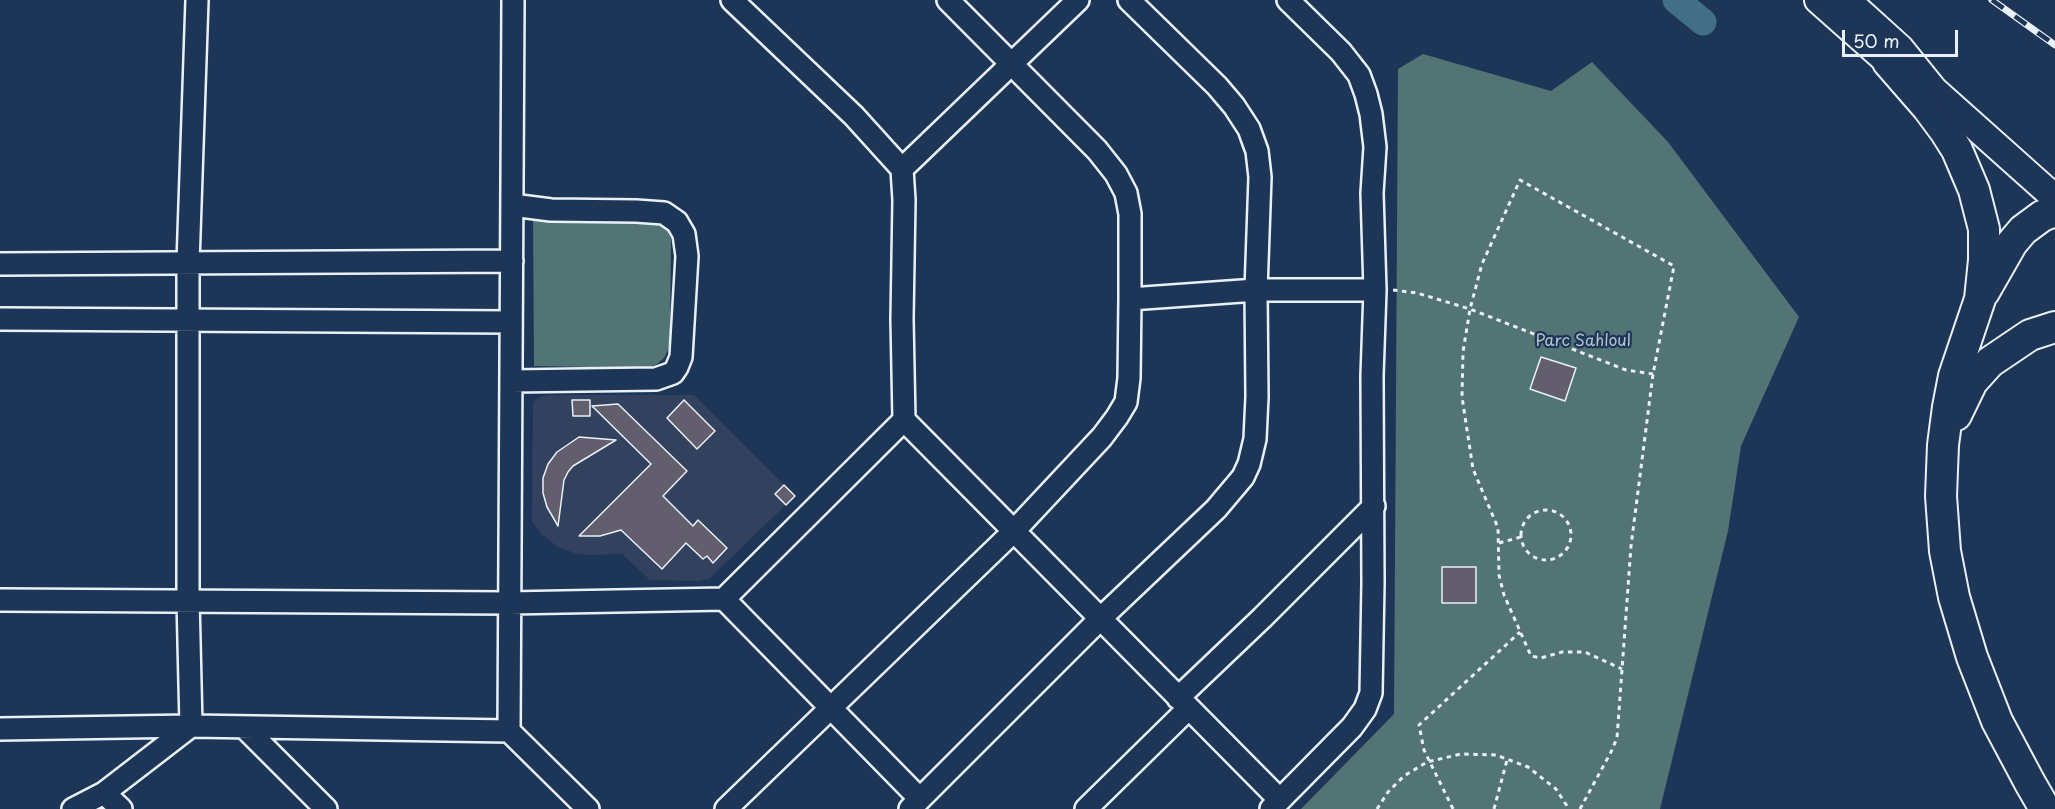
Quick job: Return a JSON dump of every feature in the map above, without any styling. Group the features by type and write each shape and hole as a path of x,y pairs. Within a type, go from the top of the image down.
{"highway":[{"path":"1888,62 1946,131 1974,190 1984,229 1980,299"},
{"path":"2045,809 1997,721 1972,657 1954,597 1945,551 1941,496 1943,445 1950,393 1980,299 2007,251 2023,230 2042,216 2055,211"},
{"path":"1943,445 1965,395 1977,377 1990,362 2043,331 2055,303"}],"main road":[{"path":"1818,0 1888,62 1934,90"},
{"path":"1847,0 1900,48 1934,90 2055,198"}],"street":[{"path":"191,726 188,599 188,262 197,0"},
{"path":"509,731 513,0"},
{"path":"732,0 854,116 902,169 904,420 1183,703 1276,805 1352,727 1365,709 1371,693 1374,506 1372,376 1375,290 1372,194 1375,147 1366,94 1359,75 1341,52 1288,0"},
{"path":"726,809 1013,532 1101,437 1126,402 1129,378 1130,214 1126,193 1116,174 1097,150 948,0"},
{"path":"902,169 1078,0"},
{"path":"724,599 831,706 915,804 1237,485 1249,464 1256,428 1256,290 1260,177 1257,152 1249,129 1234,106 1217,86 1130,0"},
{"path":"511,381 656,380 673,373 681,357 687,256 684,234 677,222 663,213 551,210 512,205"},
{"path":"0,264 512,261"},
{"path":"1130,299 1256,290 1375,290"},
{"path":"0,319 189,322 511,322"},
{"path":"0,600 188,599 509,603 724,599 904,420"},
{"path":"1086,809 1270,610 1374,506"},
{"path":"73,809 104,793 191,726"},
{"path":"0,729 191,726 509,731 588,809"},
{"path":"245,728 326,809"},
{"path":"104,793 121,809"}],"path":[{"path":"1580,809 1617,738 1631,546 1653,374 1674,266 1520,180 1482,264 1462,352 1462,397 1473,469 1498,528 1499,574 1504,595 1531,656 1541,658 1562,652 1585,652 1622,669"},
{"path":"1375,290 1409,291 1470,309 1626,370 1653,374"},
{"path":"1538,511 1555,512 1562,517 1570,530 1568,545 1564,552 1550,559 1542,559 1528,553 1521,537 1525,521 1538,511"},
{"path":"1499,543 1521,537"},
{"path":"1453,809 1424,750 1419,725 1520,632"},
{"path":"1377,809 1404,776 1429,761 1461,754 1496,755 1528,767 1556,789 1569,809"},
{"path":"1494,809 1507,760"}],"shaded area":[{"path":"547,395 694,395 795,496 709,579 698,581 650,580 622,554 589,555 574,553 558,547 541,534 532,522 533,402"}],"green space":[{"name":"Parc Sahloul","path":"1423,54 1551,91 1592,62 1668,142 1799,317 1741,446 1728,531 1660,809 1301,809 1394,714 1398,69"},
{"path":"533,217 653,218 665,225 671,239 670,341 664,358 648,368 534,366"}],"building":[{"path":"1541,357 1576,368 1565,401 1530,389"},
{"path":"572,400 590,400 590,416 573,416"},
{"path":"684,400 715,431 697,449 667,418"},
{"path":"618,404 687,471 663,496 693,526 698,520 727,548 713,563 707,556 703,559 686,543 662,569 621,530 600,536 579,536 651,464 592,406"},
{"path":"579,437 616,440 573,466 568,472 564,480 558,526 547,507 543,493 543,478 548,464 557,452"},
{"path":"784,485 795,496 786,505 775,494"},
{"path":"1442,567 1476,567 1476,603 1442,603"}],"waterway":[{"path":"1676,0 1703,22"}],"railway":[{"path":"1992,0 2055,45"}]}
